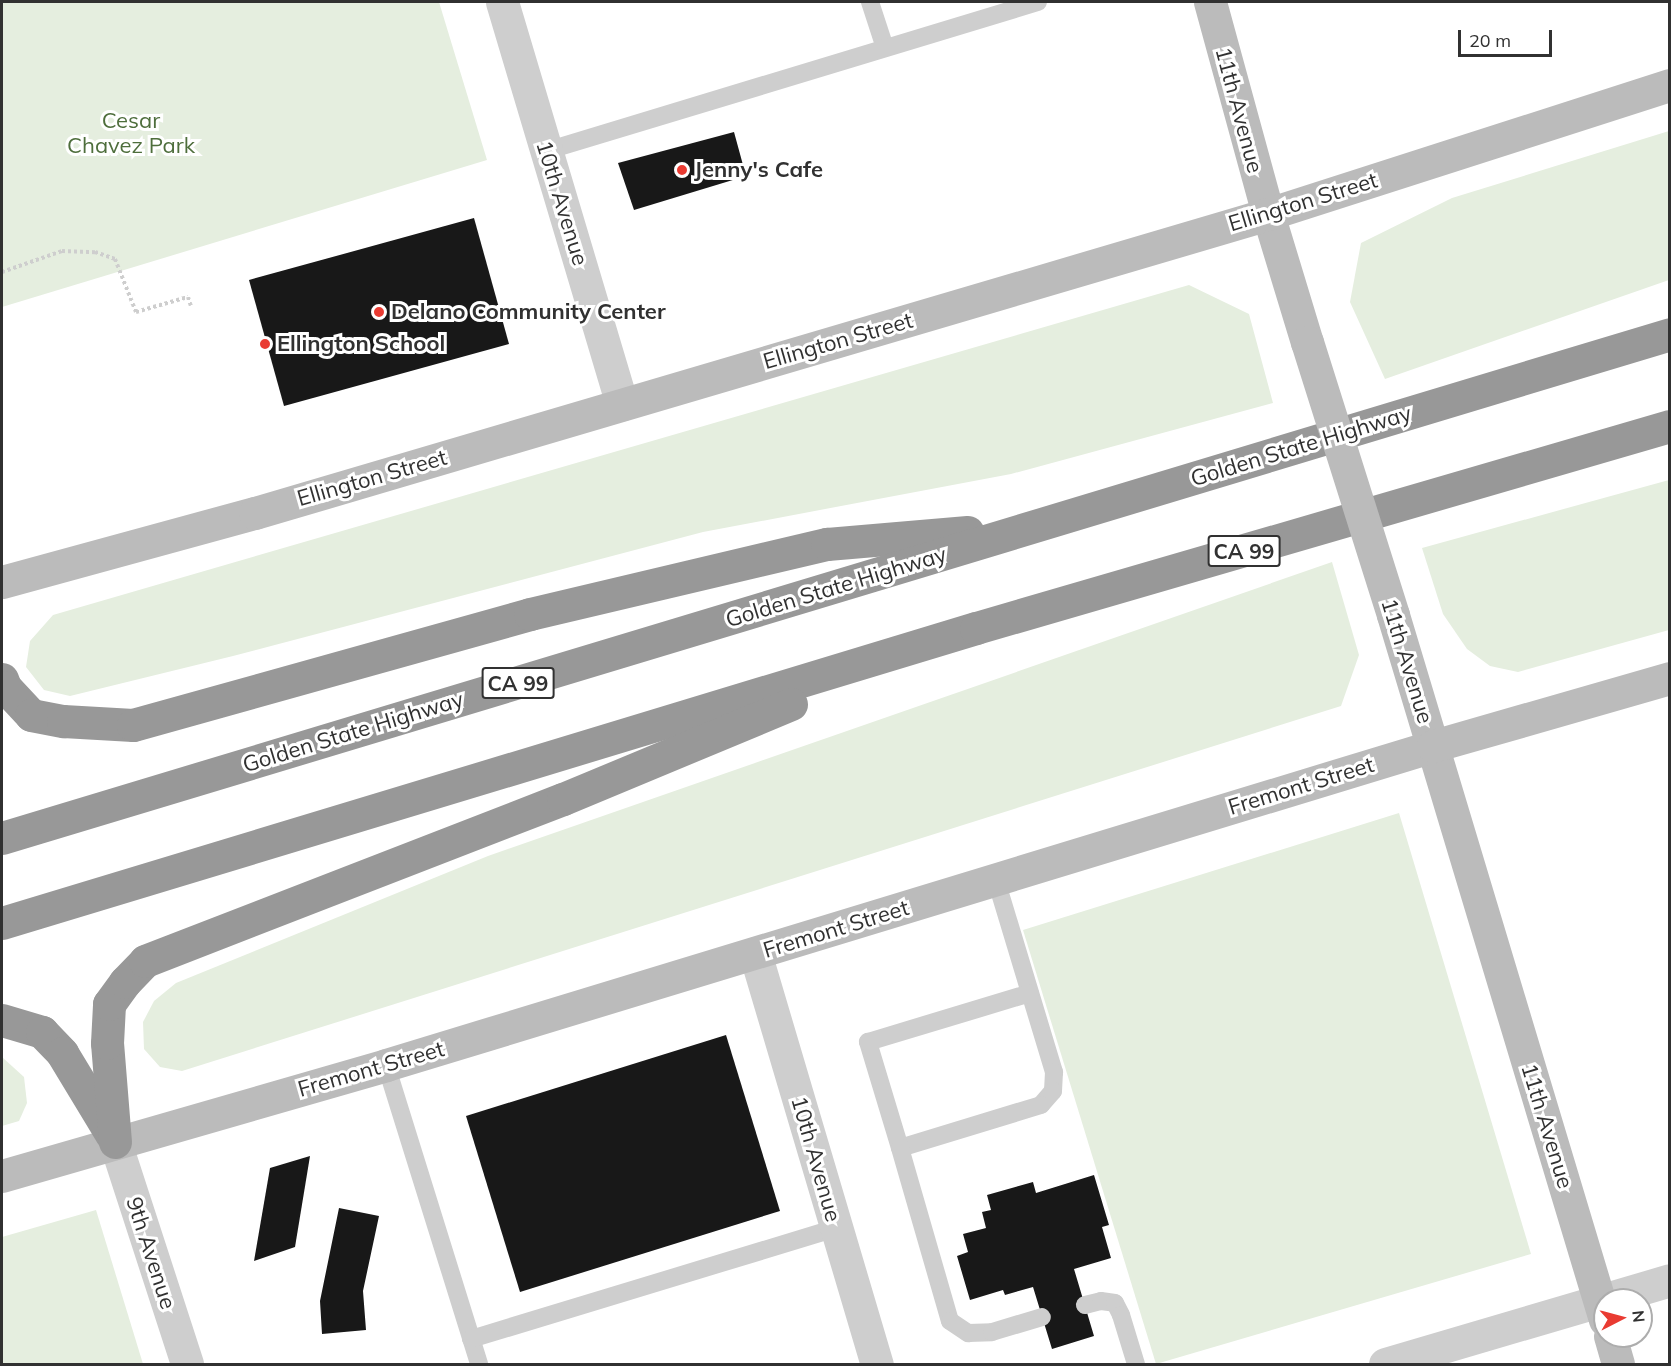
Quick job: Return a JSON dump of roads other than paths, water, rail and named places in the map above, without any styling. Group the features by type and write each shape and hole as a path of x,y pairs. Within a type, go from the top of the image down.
{"highway":[{"path":"1556,368 1670,327"},
{"name":"Golden State Highway","path":"2,838 1670,334"},
{"name":"CA 99","path":"2,922 976,628 1670,426"},
{"path":"1513,473 1670,442"},
{"path":"2,679 5,687 31,715 63,721 133,725 530,614 827,544 1035,527"},
{"path":"115,1142 107,1043 110,1004 125,982 145,962 563,799 976,628"},
{"path":"2,1020 42,1032 55,1046 115,1142"}],"street":[{"name":"10th Avenue","path":"502,2 622,405"},
{"name":"11th Avenue","path":"1210,2 1268,214 1433,746 1595,1288"},
{"name":"Ellington Street","path":"2,582 255,513 1268,214 1670,85"},
{"name":"Fremont Street","path":"2,1176 386,1065 1433,746 1670,678"},
{"name":"10th Avenue","path":"755,953 877,1365"},
{"name":"9th Avenue","path":"115,1142 187,1365"},
{"path":"1652,1288 1670,1280"},
{"path":"1385,1365 1593,1312"},
{"path":"1613,1348 1618,1365"}],"lane":[{"path":"870,2 885,48"},
{"path":"546,151 1038,2"},
{"path":"900,1148 1041,1105 1053,1091 1054,1072 996,880"},
{"path":"1030,993 868,1042 950,1321 968,1333 992,1332 1042,1317"},
{"path":"386,1065 479,1365"},
{"path":"471,1339 836,1228"},
{"path":"1085,1305 1101,1301 1114,1303 1122,1315 1136,1365"}],"place":[{"name":"Jenny's Cafe","path":"682,170"},
{"name":"Delano Community Center","path":"379,312"},
{"name":"Ellington School","path":"265,344"}],"park label":[{"name":"Cesar Chavez Park","path":"131,132"}]}
